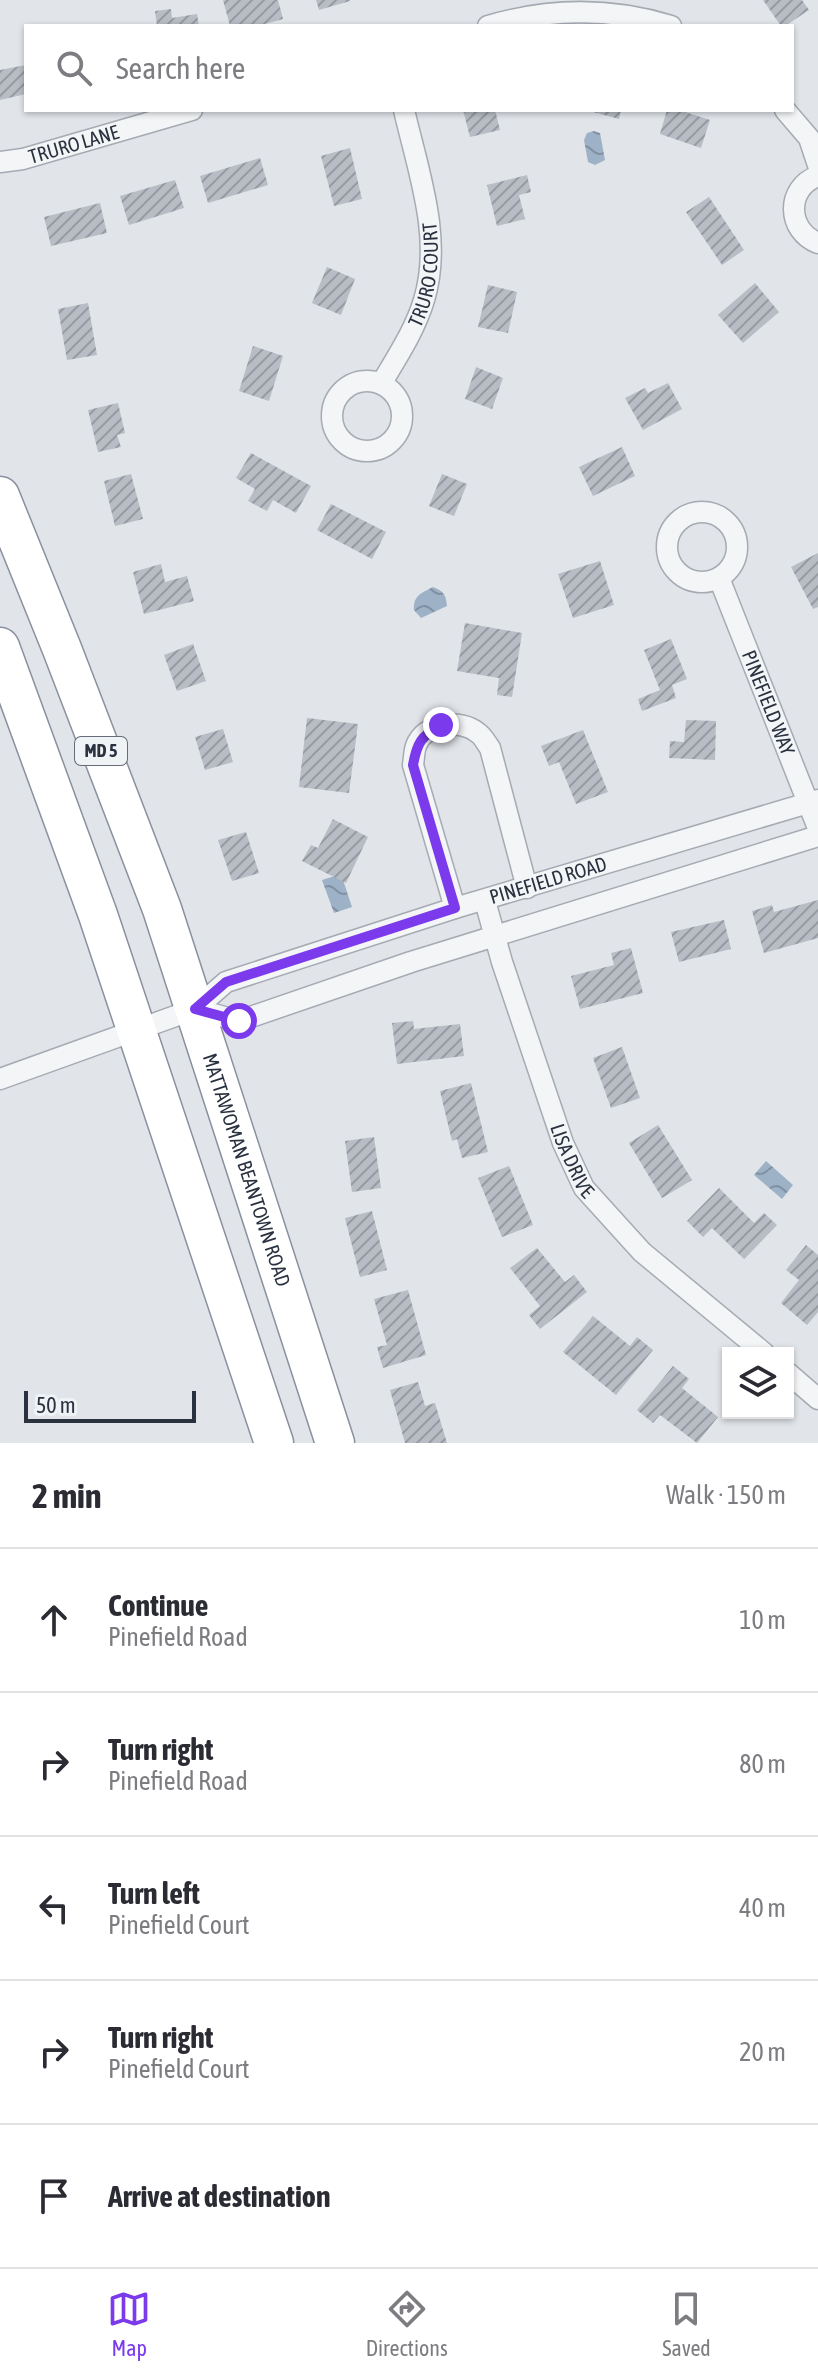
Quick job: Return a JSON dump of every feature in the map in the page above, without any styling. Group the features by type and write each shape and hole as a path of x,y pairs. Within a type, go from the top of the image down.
{"highway":[{"name":"MATTAWOMAN BEANTOWN ROAD","path":"0,496 156,894 335,1443"},
{"name":"MD 5","path":"0,647 98,915 274,1443"}],"street":[{"path":"495,24 519,17 563,12 608,12 665,24"},
{"name":"TRURO LANE","path":"0,162 23,159 185,112"},
{"name":"TRURO COURT","path":"381,384 415,322 424,299 431,262 429,217 404,112"},
{"path":"787,112 809,138 818,165"},
{"path":"818,176 802,186 793,206 798,228 818,243"},
{"name":"PINEFIELD WAY","path":"719,578 812,802 818,828"},
{"path":"455,908 413,765 416,744 424,734 441,725 462,725 477,732 490,748 527,888"},
{"name":"PINEFIELD ROAD","path":"0,1079 195,1009 226,982 455,908 812,802"},
{"name":"PINEFIELD ROAD","path":"195,1009 239,1021 497,935 818,836"},
{"name":"LISA DRIVE","path":"485,901 497,935 502,962 563,1143 584,1188 642,1252 757,1347"},
{"path":"794,1378 818,1399"}],"water":[{"path":"587,133 600,133 605,160 595,165 588,162 584,140"},
{"path":"433,587 443,594 447,606 421,618 414,610 416,598"},
{"path":"341,874 352,907 334,913 322,880"},
{"path":"766,1161 793,1185 782,1199 754,1175"}],"building":[{"path":"223,0 278,0 283,19 265,24 229,24"},
{"path":"316,0 350,0 350,1 319,10"},
{"path":"763,0 802,0 809,10 788,24 780,24"},
{"path":"171,9 172,18 197,14 199,24 157,24 155,11"},
{"path":"24,65 24,94 0,100 0,70"},
{"path":"464,112 496,112 500,130 470,137"},
{"path":"593,112 621,112 619,119"},
{"path":"666,112 685,112 710,120 701,148 660,134"},
{"path":"350,148 362,199 334,206 321,156"},
{"path":"260,158 268,185 208,203 200,176"},
{"path":"527,175 531,192 519,195 525,219 497,226 487,185"},
{"path":"175,180 184,208 129,225 120,196"},
{"path":"709,197 744,250 722,265 686,212"},
{"path":"100,203 107,233 51,246 44,217"},
{"path":"327,267 355,279 341,315 312,303"},
{"path":"755,283 779,312 743,343 718,315"},
{"path":"488,285 517,292 508,333 478,327"},
{"path":"88,303 97,355 67,360 58,309"},
{"path":"253,346 283,356 269,401 239,391"},
{"path":"476,367 503,378 492,409 465,399"},
{"path":"668,383 682,409 643,430 625,398 645,388 648,393"},
{"path":"118,403 125,433 117,435 121,447 98,452 88,410"},
{"path":"622,447 635,476 593,496 579,467"},
{"path":"251,453 311,486 296,513 273,500 267,511 248,501 255,489 236,478"},
{"path":"131,474 143,519 115,526 104,481"},
{"path":"442,474 467,484 454,516 429,506"},
{"path":"331,504 386,532 372,559 317,530"},
{"path":"818,553 818,607 813,609 791,567"},
{"path":"600,561 614,605 573,618 558,574"},
{"path":"161,564 165,582 187,576 194,601 144,614 133,572"},
{"path":"465,623 522,633 512,697 497,695 499,678 457,671"},
{"path":"671,639 687,679 672,685 676,698 642,711 638,699 660,690 644,650"},
{"path":"193,644 206,681 177,691 164,655"},
{"path":"307,718 358,724 349,793 299,787"},
{"path":"686,720 716,721 715,760 669,758 670,741 684,742"},
{"path":"223,729 233,762 205,770 195,737"},
{"path":"583,730 608,792 576,804 559,762 549,766 541,746"},
{"path":"333,819 368,837 346,883 302,861 311,845 318,848"},
{"path":"246,832 259,873 232,881 218,840"},
{"path":"818,900 818,938 764,953 752,911 772,905 774,912"},
{"path":"724,920 731,949 679,962 671,932"},
{"path":"631,948 643,993 580,1009 571,976 614,965 611,953"},
{"path":"413,1021 414,1029 460,1024 464,1056 397,1064 392,1023"},
{"path":"622,1047 640,1098 611,1108 593,1058"},
{"path":"471,1083 488,1152 462,1158 457,1139 452,1141 440,1091"},
{"path":"658,1125 692,1180 662,1198 629,1143"},
{"path":"374,1137 381,1188 352,1192 345,1141"},
{"path":"509,1166 533,1225 502,1237 478,1178"},
{"path":"719,1188 754,1223 764,1213 777,1225 744,1259 712,1228 703,1237 687,1221"},
{"path":"372,1211 387,1270 360,1277 345,1218"},
{"path":"806,1245 818,1255 818,1312 807,1325 781,1303 799,1280 786,1270"},
{"path":"537,1248 565,1282 574,1275 587,1292 540,1329 529,1315 540,1306 510,1268"},
{"path":"408,1290 426,1355 383,1368 377,1347 387,1345 374,1299"},
{"path":"593,1316 630,1346 637,1337 653,1350 616,1395 563,1352"},
{"path":"673,1366 689,1379 682,1388 718,1417 697,1443 660,1415 653,1423 637,1410"},
{"path":"418,1382 425,1406 435,1403 447,1443 405,1443 390,1390"}],"route":[{"path":"239,1021 195,1009 226,982 455,908 413,765 416,744 424,734 441,725"}]}
